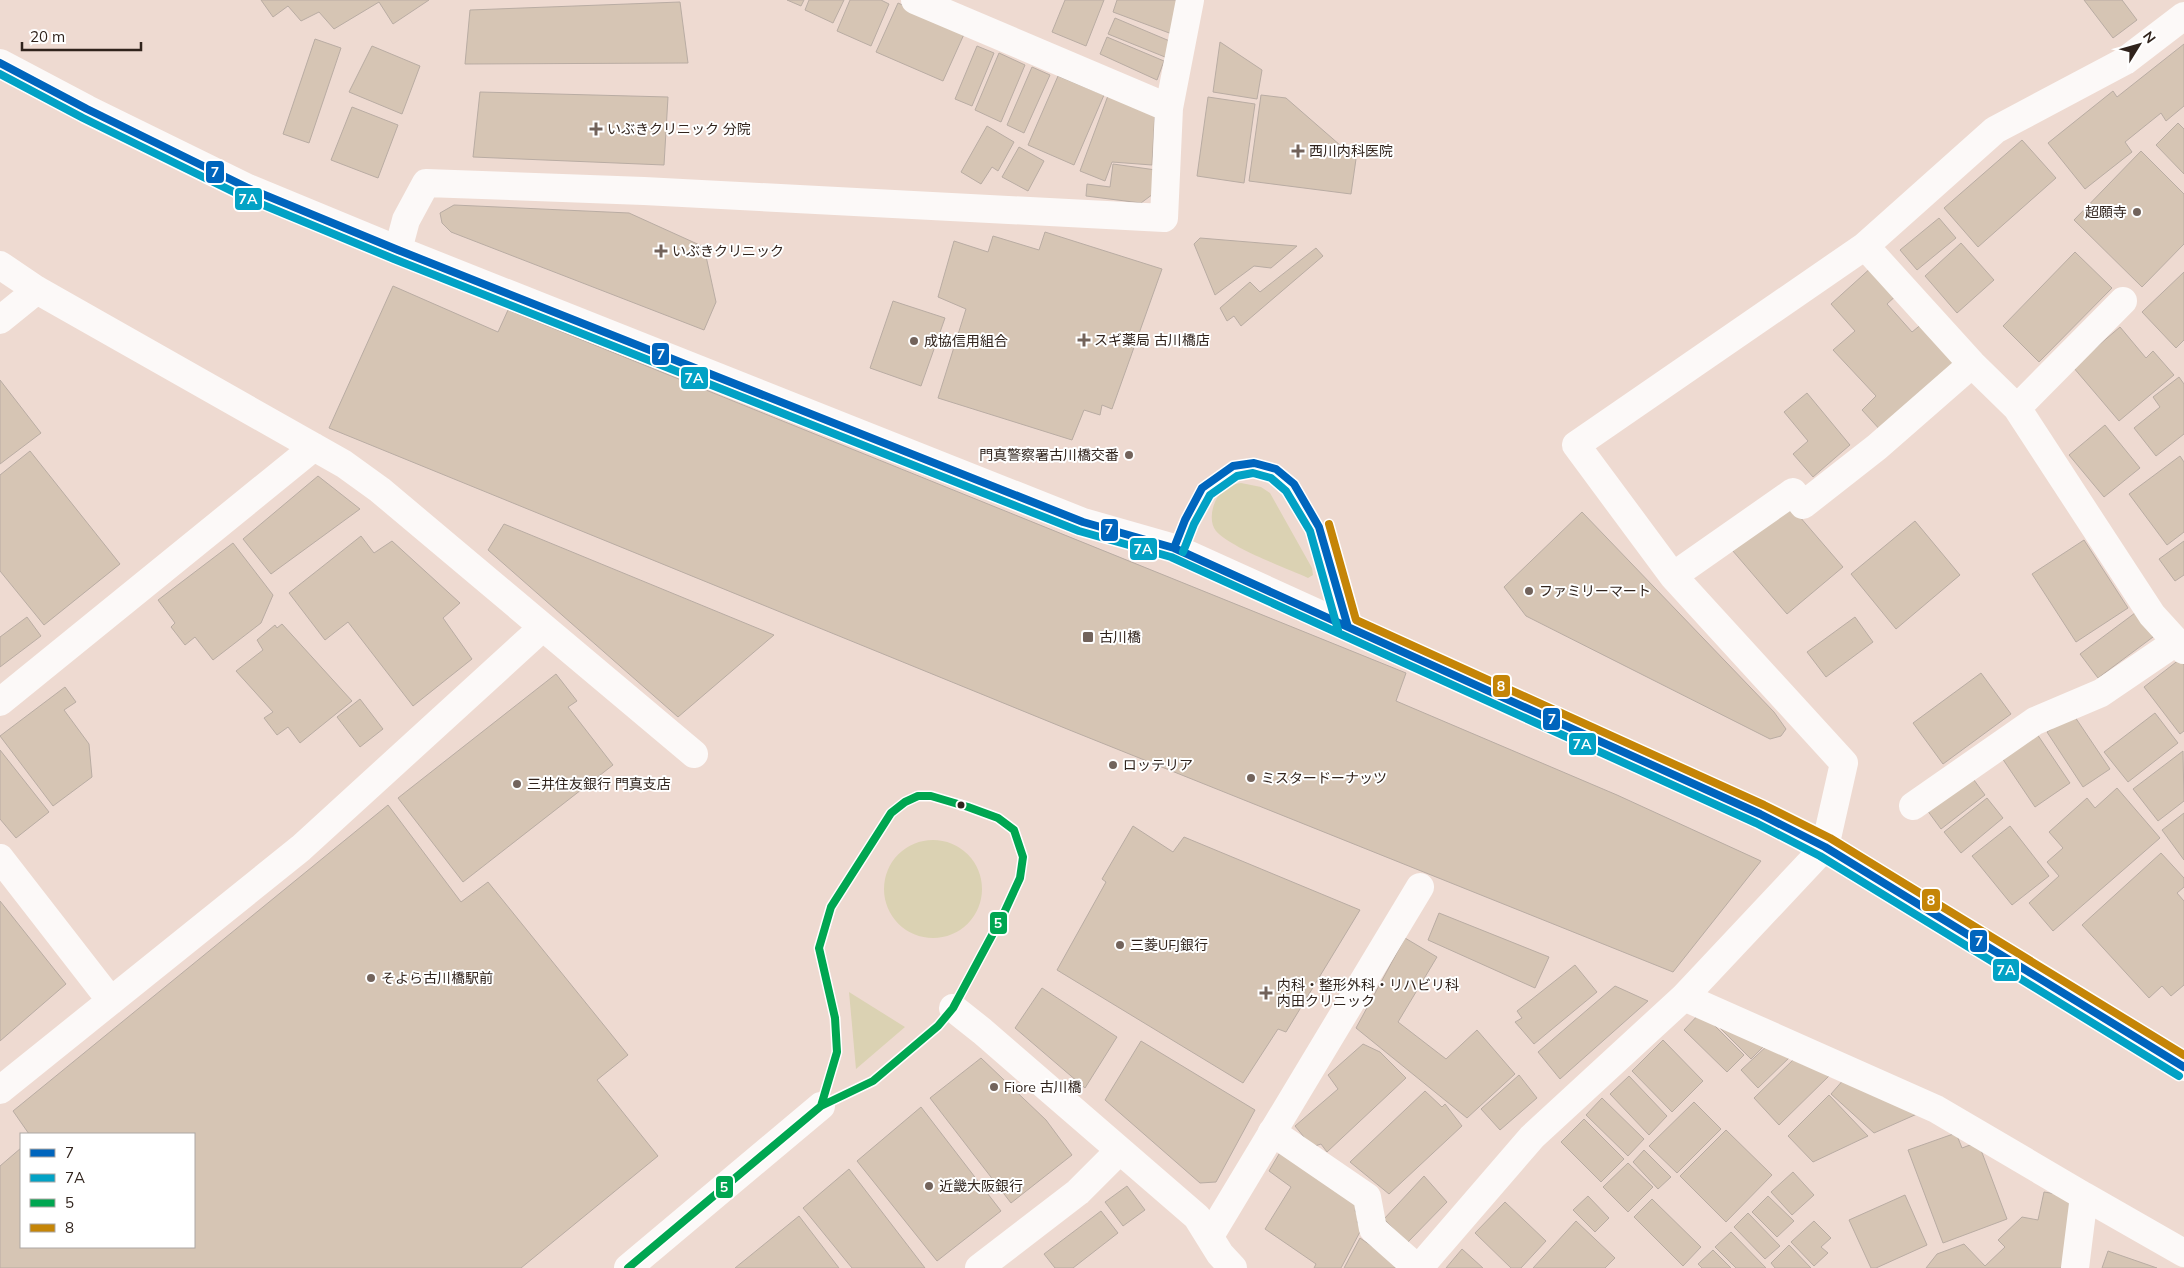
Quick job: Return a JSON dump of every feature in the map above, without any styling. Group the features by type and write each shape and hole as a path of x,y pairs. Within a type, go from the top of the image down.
{"street":[{"path":"915,0 1169,108"},
{"path":"398,250 406,220 426,183 673,192 1164,218 1169,108 1190,0"},
{"path":"1272,1132 1367,1197 1373,1228 1418,1268 1532,1137 1684,997 1825,847 1844,763 1673,576 1576,444 1865,246 1995,130 2125,61 2184,16"},
{"path":"0,64 248,188 398,250 1083,522 1174,548 1760,814 1825,847 2184,1067"},
{"path":"1865,246 1972,364 2017,408 2152,615 2180,646 2102,693 2035,721 1912,806"},
{"path":"0,265 37,290 344,464 380,490 694,754"},
{"path":"0,320 37,290"},
{"path":"2017,408 2123,301"},
{"path":"1673,576 1792,492 1803,505 1877,446 1972,364"},
{"path":"0,702 314,447"},
{"path":"0,1090 301,848 542,628"},
{"path":"0,858 111,1001"},
{"path":"1210,1236 1420,887"},
{"path":"1684,997 1936,1109 2184,1253"},
{"path":"952,1008 982,1031 1197,1217 1220,1254 1233,1268"},
{"path":"628,1268 821,1106"},
{"path":"980,1268 1078,1192 1119,1151"},
{"path":"2076,1268 2084,1196"}],"shaded area":[{"path":"1241,483 1261,487 1270,493 1312,568 1313,575 1308,578 1259,557 1234,544 1216,531 1212,517 1215,502 1225,489"},
{"path":"933,840 952,844 968,854 978,870 982,889 978,908 968,924 952,934 933,938 914,934 898,924 888,908 884,889 888,870 898,854 914,844"},
{"path":"849,992 905,1027 856,1069"}],"building":[{"path":"261,0 429,0 393,24 379,2 334,29 319,12 301,21 288,6 273,17"},
{"path":"787,0 804,0 801,6"},
{"path":"809,0 844,0 833,23 805,10"},
{"path":"850,0 881,0 889,4 871,46 837,31"},
{"path":"1065,0 1104,0 1086,46 1052,32"},
{"path":"1117,0 1184,0 1172,34 1113,12"},
{"path":"2084,0 2122,0 2137,20 2113,38"},
{"path":"680,2 688,63 465,64 470,10"},
{"path":"898,3 965,32 943,81 876,52"},
{"path":"1115,18 1172,42 1165,57 1108,34"},
{"path":"1107,37 1164,61 1157,80 1100,54"},
{"path":"315,39 341,48 309,143 283,134"},
{"path":"1220,42 1262,70 1257,99 1213,92"},
{"path":"2184,44 2184,106 2166,121 2161,113 2125,142 2132,152 2085,189 2048,143 2113,91 2117,97"},
{"path":"372,46 420,66 402,114 349,92"},
{"path":"977,46 994,53 972,106 955,99"},
{"path":"999,53 1025,65 1001,122 975,110"},
{"path":"1032,67 1050,75 1024,133 1007,125"},
{"path":"1058,76 1104,95 1074,165 1028,145"},
{"path":"480,92 668,97 664,165 473,157"},
{"path":"1109,93 1155,111 1152,165 1112,162 1105,181 1080,171"},
{"path":"1261,95 1286,98 1356,159 1351,194 1249,181"},
{"path":"1208,97 1255,104 1244,183 1197,176"},
{"path":"352,107 398,125 378,178 331,160"},
{"path":"2178,123 2184,129 2184,174 2156,145"},
{"path":"987,126 1014,142 998,171 992,167 981,184 961,172"},
{"path":"2022,140 2056,178 1978,247 1944,208"},
{"path":"1019,147 1044,161 1028,191 1002,177"},
{"path":"2141,151 2184,194 2184,244 2142,287 2074,220"},
{"path":"1113,164 1156,170 1153,194 1141,203 1086,196 1087,184 1110,187"},
{"path":"454,205 629,213 704,247 716,302 704,330 451,232 442,223 440,213"},
{"path":"1939,218 1956,238 1917,270 1900,250"},
{"path":"1045,232 1162,269 1112,409 1102,405 1100,415 1084,410 1072,440 938,398 966,309 938,297 954,241 988,252 993,236 1039,250"},
{"path":"1200,238 1297,246 1271,268 1254,266 1215,295 1194,244"},
{"path":"1961,243 1994,280 1957,313 1925,276"},
{"path":"1316,248 1323,256 1241,326 1234,316 1227,321 1220,308 1250,282 1260,292"},
{"path":"2075,252 2112,288 2039,362 2003,326"},
{"path":"1873,266 1899,293 1887,304 1912,332 1923,323 1958,362 1882,432 1862,410 1876,396 1833,350 1855,331 1831,304"},
{"path":"2184,272 2184,340 2176,348 2142,312"},
{"path":"393,286 498,332 508,310 1406,673 1396,701 1617,795 1761,861 1673,972 1072,731 329,428"},
{"path":"893,301 945,318 921,386 870,368"},
{"path":"2120,327 2146,358 2153,351 2174,375 2119,421 2073,367"},
{"path":"2179,377 2184,384 2184,434 2156,456 2134,428 2160,407 2153,397"},
{"path":"0,380 41,433 0,464"},
{"path":"1807,393 1850,445 1813,477 1793,454 1808,441 1784,412"},
{"path":"2105,425 2140,468 2104,497 2069,455"},
{"path":"30,451 120,564 44,625 0,571 0,475"},
{"path":"2180,456 2184,462 2184,532 2167,545 2129,494"},
{"path":"318,476 360,509 271,574 243,539"},
{"path":"1787,502 1843,567 1787,614 1732,550"},
{"path":"1582,512 1774,712 1786,729 1781,736 1770,739 1526,616 1504,587"},
{"path":"1915,521 1960,575 1896,629 1851,574"},
{"path":"504,524 774,635 678,717 488,550"},
{"path":"361,536 374,553 392,541 460,603 443,618 472,659 413,706 348,622 325,640 289,593"},
{"path":"2084,540 2128,608 2076,642 2032,574"},
{"path":"2184,541 2184,575 2175,581 2159,559"},
{"path":"233,543 273,595 261,623 213,660 195,637 185,645 171,627 175,623 158,600"},
{"path":"2139,610 2157,634 2098,678 2080,654"},
{"path":"27,617 41,636 0,667 0,637"},
{"path":"1855,617 1873,642 1826,677 1807,652"},
{"path":"282,624 352,701 300,743 288,727 277,735 264,718 273,712 236,671 263,650 257,640 275,625 277,628"},
{"path":"2180,659 2184,665 2184,731 2180,734 2144,687"},
{"path":"1981,673 2011,714 1943,764 1913,723"},
{"path":"556,674 577,701 568,707 613,765 463,882 398,798"},
{"path":"65,687 76,702 64,710 89,744 92,777 53,806 0,736"},
{"path":"360,699 383,729 360,747 337,717"},
{"path":"2155,713 2178,743 2128,782 2104,752"},
{"path":"2073,714 2110,769 2083,787 2047,732"},
{"path":"2037,734 2070,783 2035,807 2002,758"},
{"path":"0,750 49,812 16,838 0,819"},
{"path":"2183,751 2184,801 2158,821 2133,789"},
{"path":"1971,776 1985,795 1941,829 1927,810"},
{"path":"2117,788 2160,838 2053,931 2029,903 2059,876 2047,862 2063,848 2049,832 2087,798 2095,808"},
{"path":"1987,798 2003,818 1961,853 1944,832"},
{"name":"そよら古川橋駅前","path":"388,805 461,902 488,882 628,1055 597,1080 658,1156 521,1268 0,1268 0,1166 20,1149 20,1248 195,1248 195,1133 28,1133 13,1111"},
{"path":"2184,813 2184,860 2162,830"},
{"path":"1133,826 1173,852 1184,837 1360,910 1286,1032 1278,1029 1243,1083 1057,970 1106,882 1102,879"},
{"path":"2010,826 2049,876 2012,905 1972,856"},
{"path":"2161,853 2184,878 2184,887 2177,893 2184,901 2184,985 2171,996 2162,986 2149,998 2082,925"},
{"path":"0,901 66,984 0,1041"},
{"path":"1439,913 1549,957 1535,988 1428,940"},
{"path":"1405,938 1437,957 1398,1022 1446,1059 1477,1030 1515,1074 1467,1118 1356,1028"},
{"path":"1575,965 1597,992 1534,1044 1515,1022 1522,1018 1517,1011"},
{"path":"1615,986 1648,1001 1560,1079 1538,1052"},
{"path":"1042,988 1117,1037 1085,1088 1015,1028"},
{"path":"1701,1012 1744,1055 1727,1072 1684,1030"},
{"path":"1720,1028 1767,1043 1751,1059"},
{"path":"1663,1040 1703,1081 1672,1112 1632,1071"},
{"path":"1141,1041 1255,1110 1216,1182 1200,1183 1105,1100"},
{"path":"1770,1043 1791,1056 1758,1088 1741,1070"},
{"path":"1363,1044 1380,1052 1406,1078 1327,1152 1321,1144 1312,1147 1295,1126 1338,1089 1328,1075"},
{"path":"981,1058 1046,1120 1072,1155 1011,1203 930,1098"},
{"path":"1795,1058 1830,1075 1779,1125 1754,1098"},
{"path":"1519,1075 1537,1098 1500,1130 1481,1109"},
{"path":"1629,1076 1667,1116 1649,1135 1610,1094"},
{"path":"1845,1078 1917,1114 1874,1133 1831,1094"},
{"path":"1425,1091 1442,1107 1445,1104 1462,1126 1389,1194 1350,1162"},
{"path":"1829,1095 1868,1136 1813,1162 1788,1136"},
{"path":"1602,1098 1644,1139 1628,1156 1586,1115"},
{"path":"1694,1102 1721,1129 1677,1173 1649,1146"},
{"name":"近畿大阪銀行","path":"921,1107 1001,1211 937,1261 857,1161"},
{"path":"1584,1119 1624,1159 1601,1182 1561,1142"},
{"path":"1726,1130 1772,1175 1726,1222 1680,1176"},
{"path":"1956,1133 1962,1148 1978,1142 2007,1219 1943,1243 1908,1150"},
{"path":"1282,1149 1358,1201 1355,1211 1360,1217 1357,1222 1362,1228 1341,1268 1314,1268 1316,1264 1265,1229 1291,1187 1269,1171"},
{"path":"1644,1150 1671,1177 1658,1189 1633,1162"},
{"path":"1628,1163 1653,1187 1628,1212 1603,1187"},
{"path":"849,1169 925,1268 852,1268 803,1208"},
{"path":"1793,1172 1814,1195 1792,1215 1771,1192"},
{"path":"1424,1176 1447,1202 1407,1243 1384,1219"},
{"path":"1127,1186 1145,1210 1123,1226 1105,1202"},
{"path":"2044,1192 2082,1198 2070,1268 1926,1268 1937,1254 1964,1244 1985,1266 2005,1247 1998,1240 2022,1217 2038,1220"},
{"path":"1905,1195 1927,1245 1876,1268 1871,1268 1849,1220"},
{"path":"1588,1196 1609,1218 1595,1232 1573,1210"},
{"path":"1768,1196 1794,1221 1777,1237 1752,1212"},
{"path":"1652,1199 1701,1247 1683,1266 1634,1217"},
{"path":"1505,1202 1546,1241 1521,1268 1511,1268 1475,1233"},
{"path":"1101,1211 1118,1233 1073,1268 1055,1268 1044,1254"},
{"path":"1748,1213 1780,1246 1765,1259 1734,1227"},
{"path":"799,1216 839,1268 735,1268"},
{"path":"1576,1221 1615,1258 1605,1268 1533,1268"},
{"path":"1814,1221 1831,1238 1821,1247 1828,1253 1814,1266 1791,1242"},
{"path":"1731,1232 1766,1268 1736,1268 1715,1247"},
{"path":"1360,1238 1398,1264 1395,1268 1344,1268"},
{"path":"1789,1245 1811,1268 1775,1268 1771,1263"},
{"path":"1462,1249 1483,1268 1446,1268"},
{"path":"1713,1250 1731,1268 1702,1268 1698,1264"},
{"path":"2108,1251 2157,1268 2102,1268"}],"transit line":[{"name":"7","path":"0,63 87,109 248,188 398,250 1083,522 1174,548 1760,814 1825,847 2184,1067"},
{"name":"7A","path":"0,74 83,118 244,197 394,259 1079,531 1171,557 1756,823 1820,856 2179,1076"},
{"name":"7","path":"1174,548 1185,520 1202,488 1233,466 1254,463 1276,469 1294,484 1319,527 1348,627"},
{"name":"7A","path":"1183,552 1194,524 1210,495 1237,476 1253,473 1271,478 1286,491 1310,531 1338,630"},
{"name":"8","path":"1329,524 1356,620 1764,805 1830,838 2184,1055"},
{"name":"5","path":"918,796 931,796 968,807 998,818 1014,830 1023,857 1020,878 1004,913 953,1008 938,1026 873,1081 821,1106 837,1052 835,1018 819,948 831,907 891,813 905,802 918,796"},
{"name":"5","path":"628,1268 821,1106"}],"place":[{"name":"いぶきクリニック 分院","path":"596,129"},
{"name":"西川内科医院","path":"1298,151"},
{"name":"超願寺","path":"2137,212"},
{"name":"いぶきクリニック","path":"661,251"},
{"name":"スギ薬局 古川橋店","path":"1084,340"},
{"name":"成協信用組合","path":"914,341"},
{"name":"門真警察署古川橋交番","path":"1129,455"},
{"name":"ファミリーマート","path":"1529,591"},
{"name":"古川橋","path":"1088,637"},
{"name":"ロッテリア","path":"1113,765"},
{"name":"ミスタードーナッツ","path":"1251,778"},
{"name":"三井住友銀行 門真支店","path":"517,784"},
{"name":"三菱UFJ銀行","path":"1120,945"},
{"name":"そよら古川橋駅前","path":"371,978"},
{"name":"内科・整形外科・リハビリ科 内田クリニック","path":"1266,993"},
{"name":"Fiore 古川橋","path":"994,1087"},
{"name":"近畿大阪銀行","path":"929,1186"}]}
